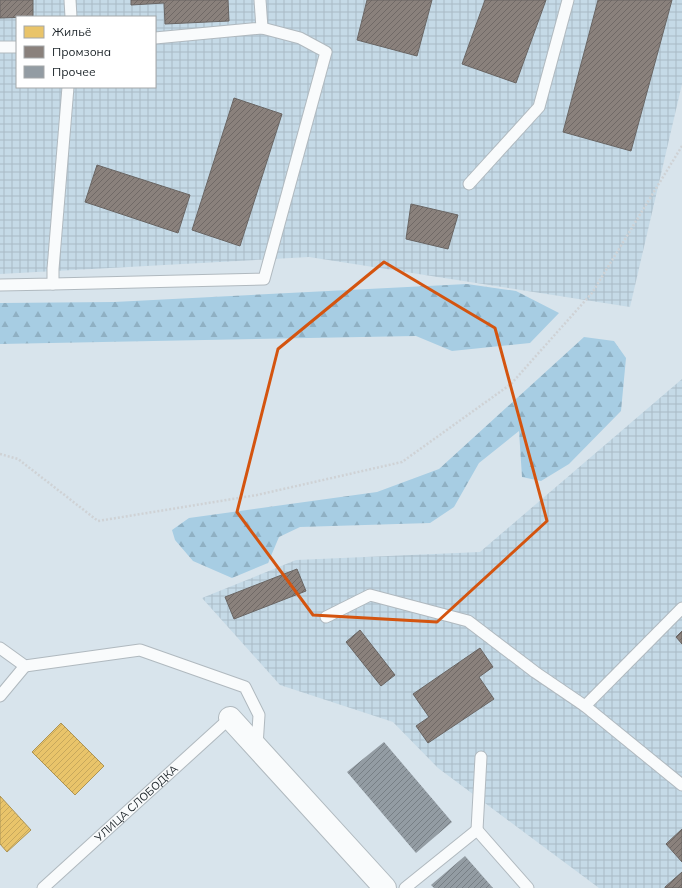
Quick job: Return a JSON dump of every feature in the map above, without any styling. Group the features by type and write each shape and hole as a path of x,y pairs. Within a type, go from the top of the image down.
{"street":[{"path":"230,718 385,888"}],"lane":[{"path":"70,0 71,16"},
{"path":"260,0 262,28"},
{"path":"469,184 539,107 568,0"},
{"path":"0,285 264,279 326,52 300,38 262,28 156,38"},
{"path":"0,47 16,46"},
{"path":"53,284 53,268 68,88"},
{"path":"326,617 370,595 468,621 535,672 585,706 682,785"},
{"path":"585,706 682,608"},
{"path":"0,648 25,666"},
{"path":"0,696 25,666 140,650 245,687 259,715 257,748"},
{"name":"УЛИЦА СЛОБОДКА","path":"43,888 230,718"},
{"path":"481,757 477,830 528,888"},
{"path":"405,888 477,830"}],"path":[{"path":"0,454 18,459 98,521 257,496 402,462 511,384 592,293 682,146"}],"highlighted area":[{"path":"384,262 495,328 547,521 437,622 313,615 237,512 278,349"}],"shaded area":[{"path":"0,0 682,0 682,84 630,307 309,257 0,274"},
{"path":"682,379 682,888 599,888 438,768 393,722 280,685 202,598 296,560 480,552"}],"green space":[{"path":"467,284 516,291 559,313 530,343 452,351 416,336 0,344 0,303 114,302"},
{"path":"584,337 614,341 626,358 621,411 569,464 541,481 522,477 519,431 479,463 454,507 430,523 300,527 279,537 268,563 232,578 193,561 175,540 172,530 189,518 377,492 439,469"}],"building: Жильё":[{"path":"61,723 104,766 75,795 32,752"},
{"path":"0,796 31,830 7,852 0,844"}],"building: Промзона":[{"path":"0,0 33,0 33,16 0,18"},
{"path":"131,0 228,0 229,21 165,24 164,3 131,5"},
{"path":"367,0 432,0 417,56 357,40"},
{"path":"485,0 546,0 516,83 462,64"},
{"path":"598,0 672,0 631,151 563,132"},
{"path":"234,98 282,114 240,246 192,230"},
{"path":"97,165 190,195 178,233 85,202"},
{"path":"411,204 458,215 448,249 406,239"},
{"path":"297,569 306,591 234,619 225,597"},
{"path":"360,630 395,675 381,686 346,642"},
{"path":"682,631 682,644 676,637"},
{"path":"480,648 493,667 479,677 494,699 428,743 416,726 429,717 413,694"},
{"path":"682,829 682,862 666,844"},
{"path":"682,872 682,888 665,888 665,887"}],"building: Прочее":[{"path":"384,742 452,822 416,853 347,772"},
{"path":"465,856 493,888 434,888 431,885"}]}
